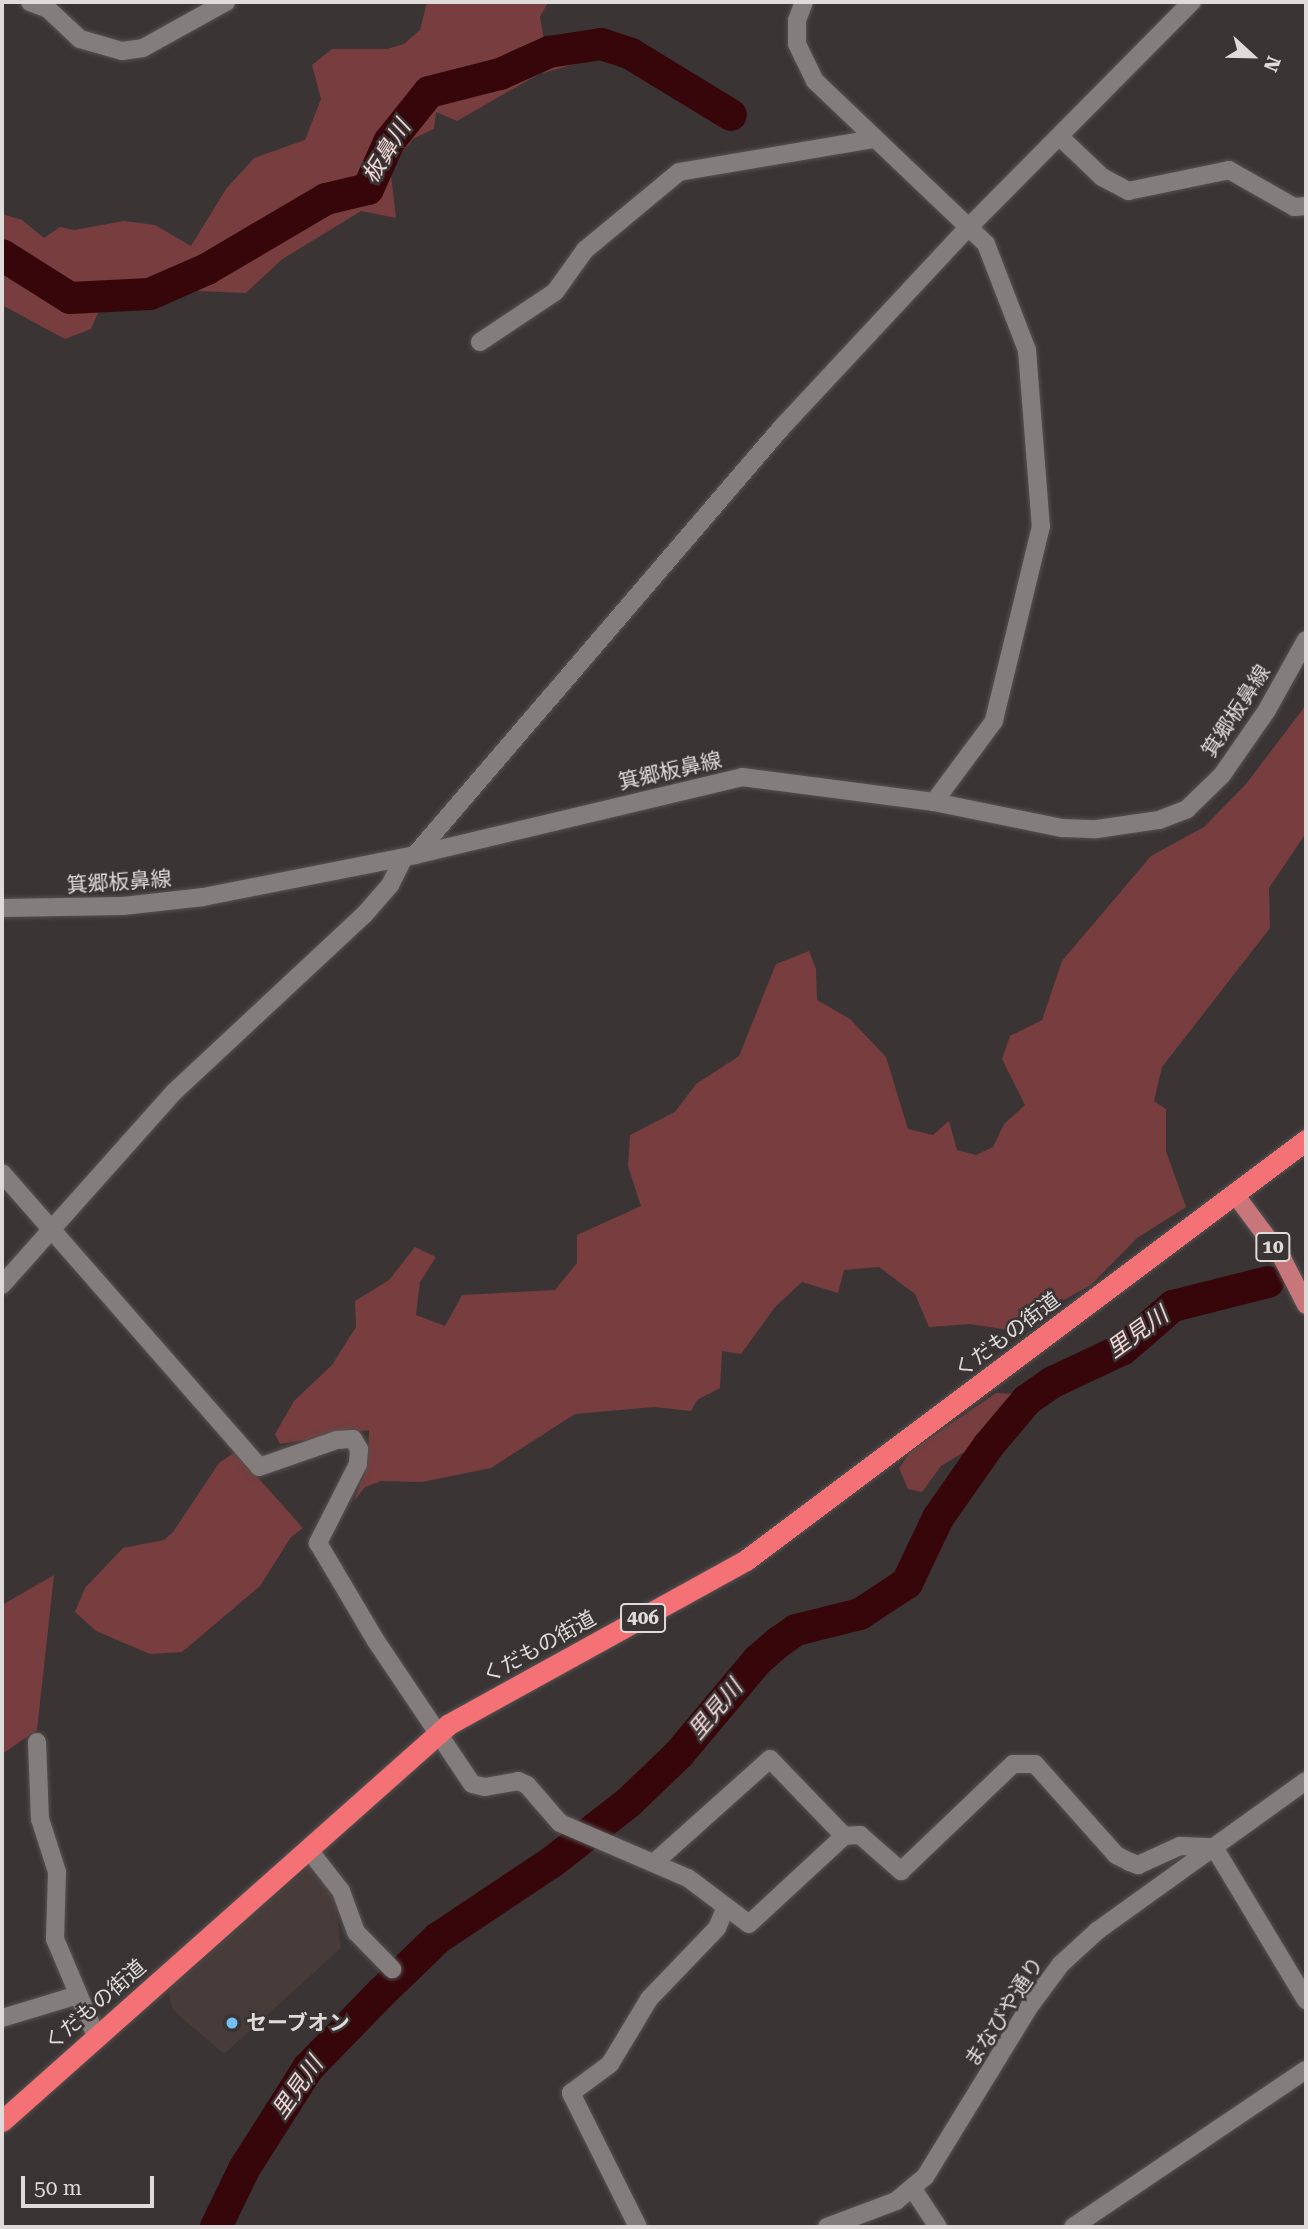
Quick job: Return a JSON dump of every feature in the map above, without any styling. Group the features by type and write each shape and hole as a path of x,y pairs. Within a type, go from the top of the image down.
{"highway":[{"name":"くだもの街道","path":"2,2120 438,1734 746,1560 1306,1140"}],"main road":[{"name":"10","path":"1234,1193 1281,1256 1306,1305"}],"street":[{"path":"30,2 48,9 80,39 133,51 226,2"},
{"path":"804,2 796,33 801,56 815,81 967,229 986,244 1019,321 1027,350 1043,512 994,721 934,802"},
{"path":"2,1284 54,1230 174,1092 365,915 410,856 783,426 967,229 1192,2"},
{"path":"1060,137 1102,177 1128,191 1229,170 1294,207 1306,206"},
{"path":"480,342 555,292 585,250 679,172 874,139"},
{"name":"箕郷板鼻線","path":"2,908 97,907 203,897 410,856 743,777 934,802 1062,828 1097,829 1159,820 1187,809 1243,746 1306,640"},
{"path":"2,1172 259,1467 337,1440 353,1439 359,1449 358,1464 318,1543 472,1784 485,1787 517,1781 527,1785 551,1816 569,1828 600,1843 656,1861 703,1886 725,1909 748,1924 844,1836 860,1835 901,1871 1013,1764 1035,1764 1116,1855 1130,1862 1138,1865 1180,1846 1214,1847 1306,2000"},
{"path":"37,1742 40,1819 57,1872 55,1939 96,2036"},
{"path":"656,1861 770,1759 844,1836"},
{"name":"まなびや通り","path":"827,2227 896,2201 914,2189 942,2155 1029,2007 1061,1964 1097,1931 1306,1781"},
{"path":"309,1850 341,1891 356,1932 392,1969"},
{"path":"638,2227 571,2093 610,2064 649,1999 717,1928 725,1909"},
{"path":"2,2018 78,1995"},
{"path":"1073,2227 1306,2070"},
{"path":"914,2189 938,2227"}],"shaded area":[{"path":"427,2 548,2 540,17 545,46 596,36 634,67 601,57 539,74 457,121 436,112 434,129 414,138 390,167 396,218 361,211 281,260 246,293 199,291 174,274 108,290 91,329 65,339 2,305 2,214 22,220 44,238 60,227 74,230 124,221 155,225 191,246 226,189 254,158 305,140 321,99 312,65 332,49 387,49 404,44 420,30"},
{"path":"1306,705 1306,833 1269,888 1270,928 1162,1067 1154,1101 1166,1109 1166,1151 1186,1207 1137,1238 1091,1285 1009,1330 970,1324 929,1327 915,1294 879,1267 844,1270 838,1293 802,1282 775,1307 741,1354 722,1351 720,1388 697,1400 691,1411 654,1407 575,1414 491,1468 422,1482 381,1481 365,1487 354,1501 368,1463 369,1430 280,1444 275,1434 294,1401 332,1365 356,1327 355,1301 389,1280 415,1247 436,1257 420,1282 416,1315 445,1326 462,1295 555,1290 577,1263 577,1235 641,1206 628,1166 630,1135 675,1112 696,1084 739,1056 776,964 809,951 816,969 817,1000 850,1019 886,1057 908,1129 933,1135 949,1121 957,1150 976,1155 993,1147 1004,1124 1025,1105 1002,1059 1010,1036 1042,1020 1062,961 1151,856 1204,827 1246,784"},
{"path":"996,1393 1013,1394 1018,1403 992,1435 941,1466 922,1492 908,1489 899,1468 911,1451"},
{"path":"235,1452 303,1528 291,1537 260,1586 182,1652 150,1654 96,1631 75,1612 85,1588 123,1548 164,1540 173,1532 219,1463"},
{"path":"54,1575 37,1730 2,1754 2,1605"},
{"path":"311,1865 334,1894 341,1948 224,2054 173,2010 168,1991"}],"waterway":[{"name":"板鼻川","path":"2,255 70,298 150,294 207,269 326,199 368,189 389,142 429,92 500,74 549,52 601,44 631,54 731,115"},
{"name":"里見川","path":"216,2227 244,2169 308,2068 381,1993 438,1938 552,1862 629,1802 679,1754 758,1660 779,1642 796,1630 860,1614 907,1583 938,1518 989,1445 1027,1400 1053,1382 1123,1349 1173,1306 1268,1282"}],"place":[{"name":"セーブオン","path":"232,2023"}]}
